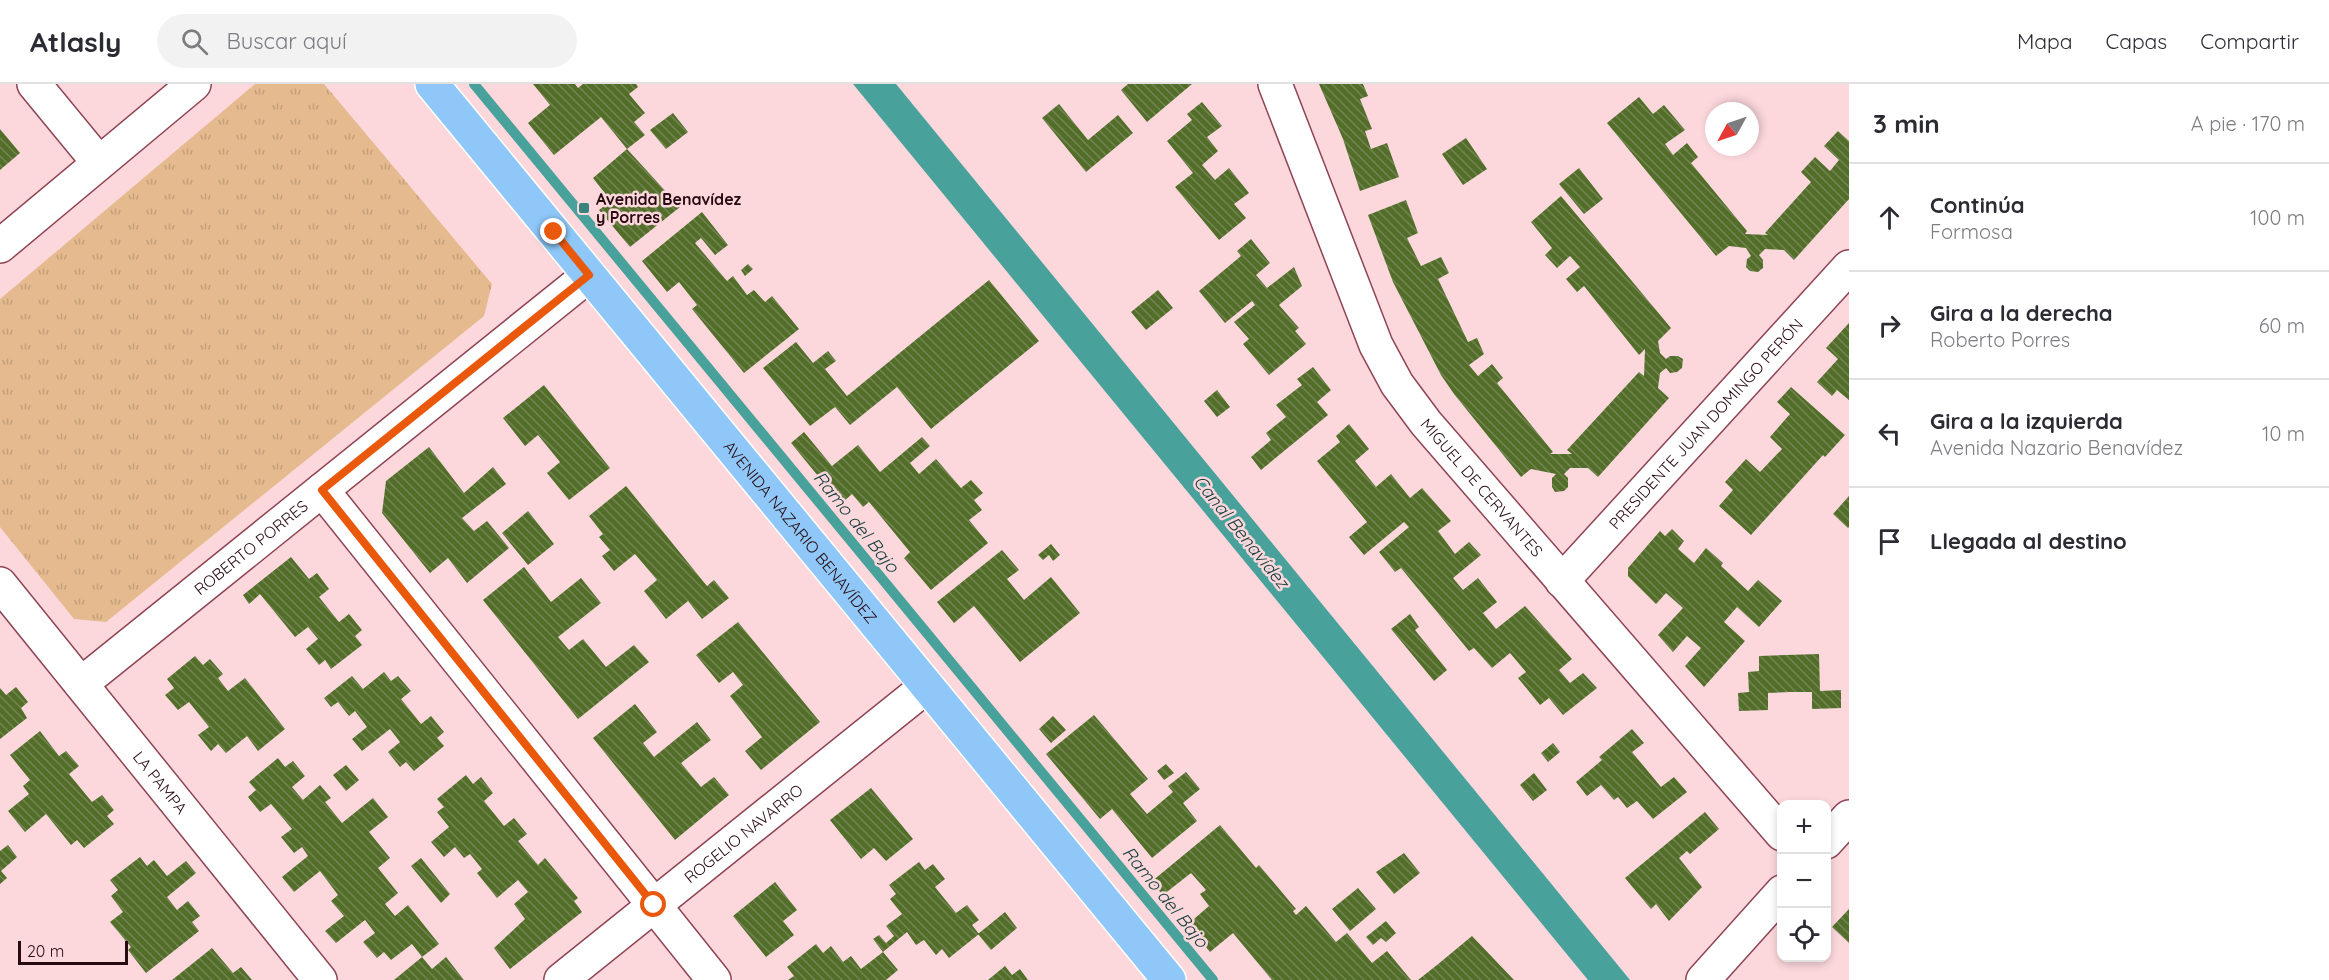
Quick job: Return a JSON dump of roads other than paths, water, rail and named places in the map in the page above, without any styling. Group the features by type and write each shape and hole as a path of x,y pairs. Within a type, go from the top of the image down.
{"main road":[{"name":"AVENIDA NAZARIO BENAVÍDEZ","path":"432,84 1169,980"}],"street":[{"path":"34,84 99,163"},
{"path":"0,246 194,84"},
{"name":"MIGUEL DE CERVANTES","path":"1275,84 1307,162 1358,303 1376,345 1397,384 1426,423 1777,828"},
{"name":"PRESIDENTE JUAN DOMINGO PERÓN","path":"1562,581 1849,267"},
{"name":"ROBERTO PORRES","path":"81,684 589,275"},
{"path":"322,490 714,980"},
{"name":"LA PAMPA","path":"0,584 320,980"},
{"name":"ROGELIO NAVARRO","path":"561,980 927,686"},
{"path":"1831,837 1849,817"},
{"path":"1703,980 1777,898"}],"water":[{"name":"Canal Benavídez","path":"853,84 896,84 1630,980 1588,980"}],"waterway":[{"name":"Ramo del Bajo","path":"474,84 1213,980"}],"place":[{"name":"Avenida Benavídez y Porres","path":"584,208"}]}
